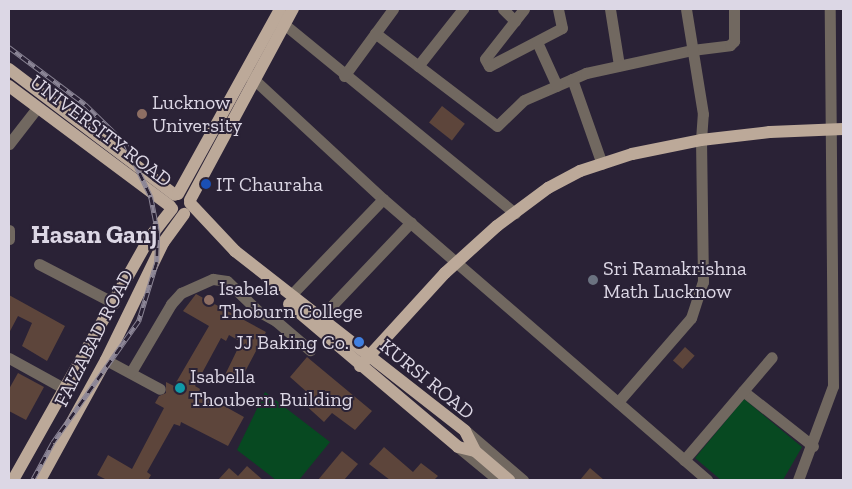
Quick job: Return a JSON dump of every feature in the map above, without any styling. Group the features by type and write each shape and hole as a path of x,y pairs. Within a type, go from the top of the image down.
{"main road":[{"name":"FAIZABAD ROAD","path":"40,480 106,360 181,204 251,78 280,17 293,9"},
{"name":"UNIVERSITY ROAD","path":"9,69 181,204"},
{"name":"UNIVERSITY ROAD","path":"9,86 38,108 181,204"},
{"path":"360,366 457,262 548,188 602,164 632,154 701,140 770,132 837,129"},
{"name":"FAIZABAD ROAD","path":"13,480 67,390 150,237 181,204"},
{"name":"KURSI ROAD","path":"181,204 235,251 465,431 475,451 509,480"},
{"name":"KURSI ROAD","path":"181,204 360,366 458,447 475,451"}],"street":[{"path":"344,76 393,9"},
{"path":"418,66 463,9"},
{"path":"503,9 515,20"},
{"path":"524,9 485,59 489,66 562,28 558,9"},
{"path":"610,9 619,65"},
{"path":"618,402 691,318 700,297 703,282 701,140 703,114 686,9"},
{"path":"375,32 498,126 524,100 572,79 619,65 730,45 734,41 734,9"},
{"path":"798,480 813,446 833,386 838,331 837,129 830,9"},
{"path":"280,17 344,76 515,213"},
{"path":"537,42 557,86"},
{"path":"251,78 384,199 707,480"},
{"path":"572,79 602,164"},
{"path":"9,144 38,108"},
{"path":"291,295 384,199"},
{"path":"320,318 411,222"},
{"path":"9,230 9,240"},
{"path":"39,264 114,303"},
{"path":"130,372 171,304 181,293 213,279 227,281 258,312 276,321 310,350"},
{"path":"684,460 772,357"},
{"path":"9,358 67,390"},
{"path":"106,360 160,389"},
{"path":"743,390 813,446"},
{"path":"465,431 523,480"},
{"path":"458,447 498,480"}],"green space":[{"path":"265,392 330,442 299,480 276,480 237,450"},
{"path":"744,399 802,447 783,480 721,480 695,458"}],"building":[{"path":"442,106 465,124 452,140 429,123"},
{"name":"Isabella Thoubern Building","path":"196,294 266,332 238,385 224,377 241,342 229,335 226,341 221,338 195,386 200,389 199,392 244,417 228,446 181,422 180,426 174,424 147,472 151,475 148,480 107,480 97,475 108,455 132,469 164,408 155,403 159,396 166,393 166,382 174,386 209,326 183,311"},
{"path":"9,295 65,326 47,361 22,346 32,323 18,316 9,333"},
{"path":"685,347 695,356 683,369 673,360"},
{"path":"307,357 372,411 355,430 332,413 324,422 302,402 308,393 290,377"},
{"path":"18,373 44,387 26,420 9,411 9,389"},
{"path":"384,447 413,472 421,463 438,476 434,480 390,480 369,464"},
{"path":"342,451 358,464 344,480 318,480"},
{"path":"247,466 263,480 218,480 229,468 238,476"},
{"path":"590,468 604,480 580,480"}],"railway":[{"path":"9,47 85,104 126,144 151,197 158,232 157,262 139,321 53,443 33,480"}],"place":[{"name":"Lucknow University","path":"142,114"},
{"name":"IT Chauraha","path":"206,184"},
{"name":"Sri Ramakrishna Math Lucknow","path":"593,280"},
{"name":"Isabela Thoburn College","path":"209,300"},
{"name":"JJ Baking Co.","path":"359,342"},
{"name":"Isabella Thoubern Building","path":"180,388"}],"district":[{"name":"Hasan Ganj","path":"94,234"}]}
